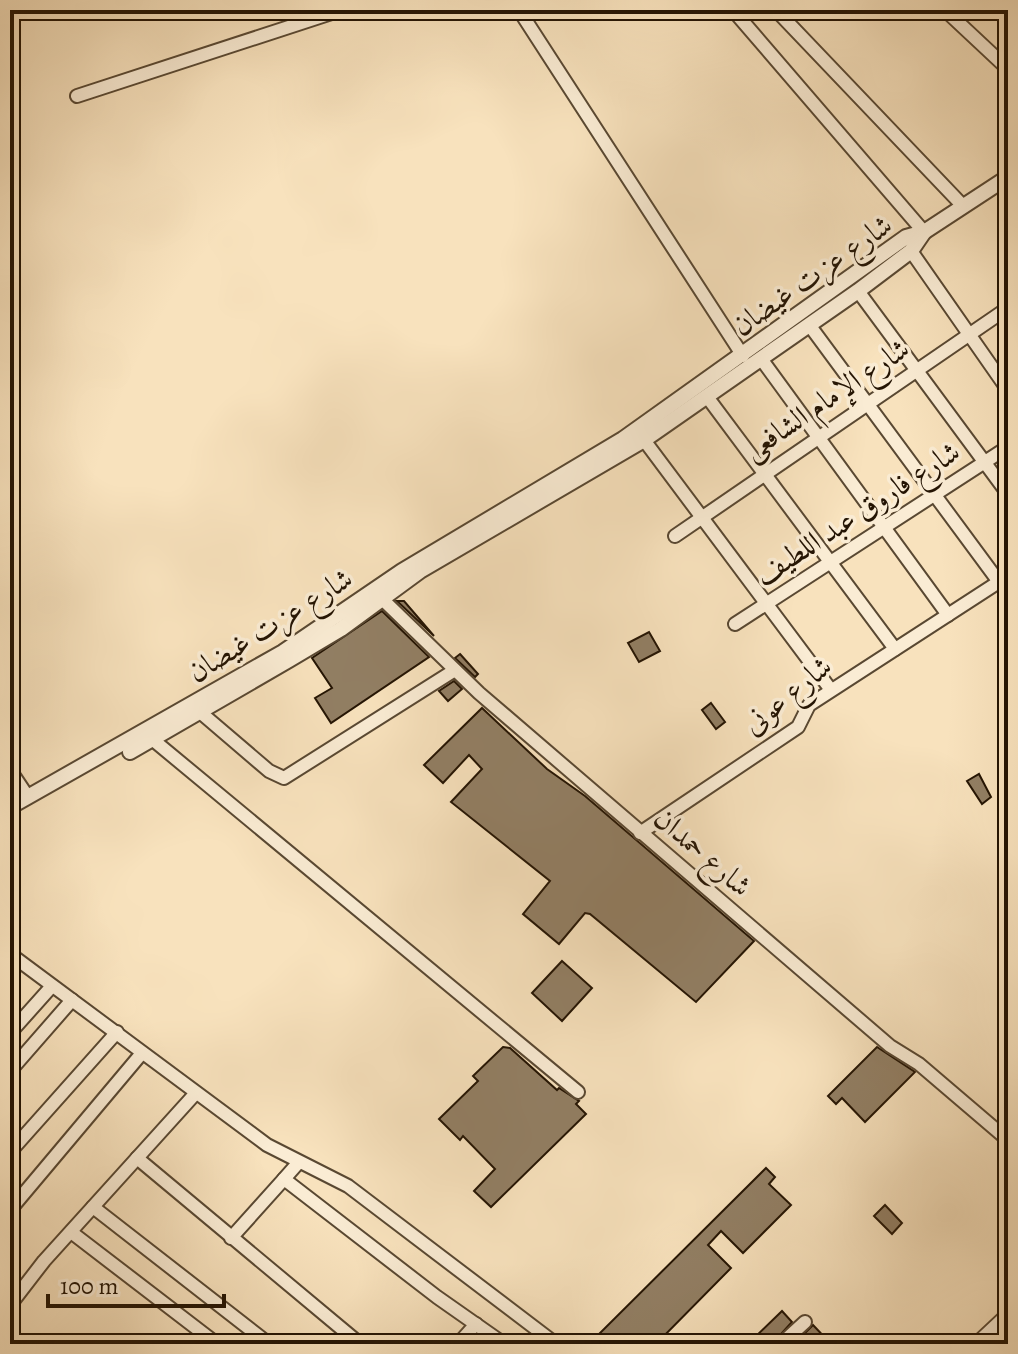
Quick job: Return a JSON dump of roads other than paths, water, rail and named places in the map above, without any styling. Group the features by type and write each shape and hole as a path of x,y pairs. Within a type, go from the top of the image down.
{"street":[{"path":"77,96 341,10"},
{"path":"519,10 743,356"},
{"path":"733,10 924,232 1008,177"},
{"path":"776,10 963,206"},
{"path":"945,10 1007,68"},
{"name":"شارع عزت غيضان","path":"10,807 200,712 341,629 378,595 623,439 906,237 924,232"},
{"name":"شارع عزت غيضان","path":"10,817 149,736 378,595 644,440 858,291 911,251 924,232"},
{"path":"911,251 1008,390"},
{"path":"858,291 1008,494"},
{"name":"شارع الإمام الشافعى","path":"675,536 817,435 1008,308"},
{"path":"810,326 935,494 1003,579"},
{"path":"762,360 948,615"},
{"path":"708,398 895,649"},
{"path":"644,440 831,690"},
{"name":"شارع فاروق عبد اللطيف","path":"735,624 1008,447"},
{"name":"شارع عونى","path":"640,833 795,730 809,705 1003,579"},
{"name":"شارع حمدان","path":"378,595 455,670 640,833 890,1046 919,1064 1008,1140"},
{"path":"200,712 269,771 284,778 455,670"},
{"path":"149,736 578,1092"},
{"path":"10,770 28,797"},
{"path":"10,954 267,1145 348,1186 556,1344"},
{"path":"10,1033 52,986"},
{"path":"10,1071 72,1000"},
{"path":"10,1152 117,1032"},
{"path":"10,1210 142,1053"},
{"path":"10,1305 195,1094"},
{"path":"137,1158 360,1344"},
{"path":"231,1238 299,1162"},
{"path":"284,1179 504,1344"},
{"path":"93,1207 269,1344"},
{"path":"71,1232 217,1344"},
{"path":"976,1344 1008,1315"},
{"path":"781,1344 805,1322"},
{"path":"458,1344 476,1324"}]}
